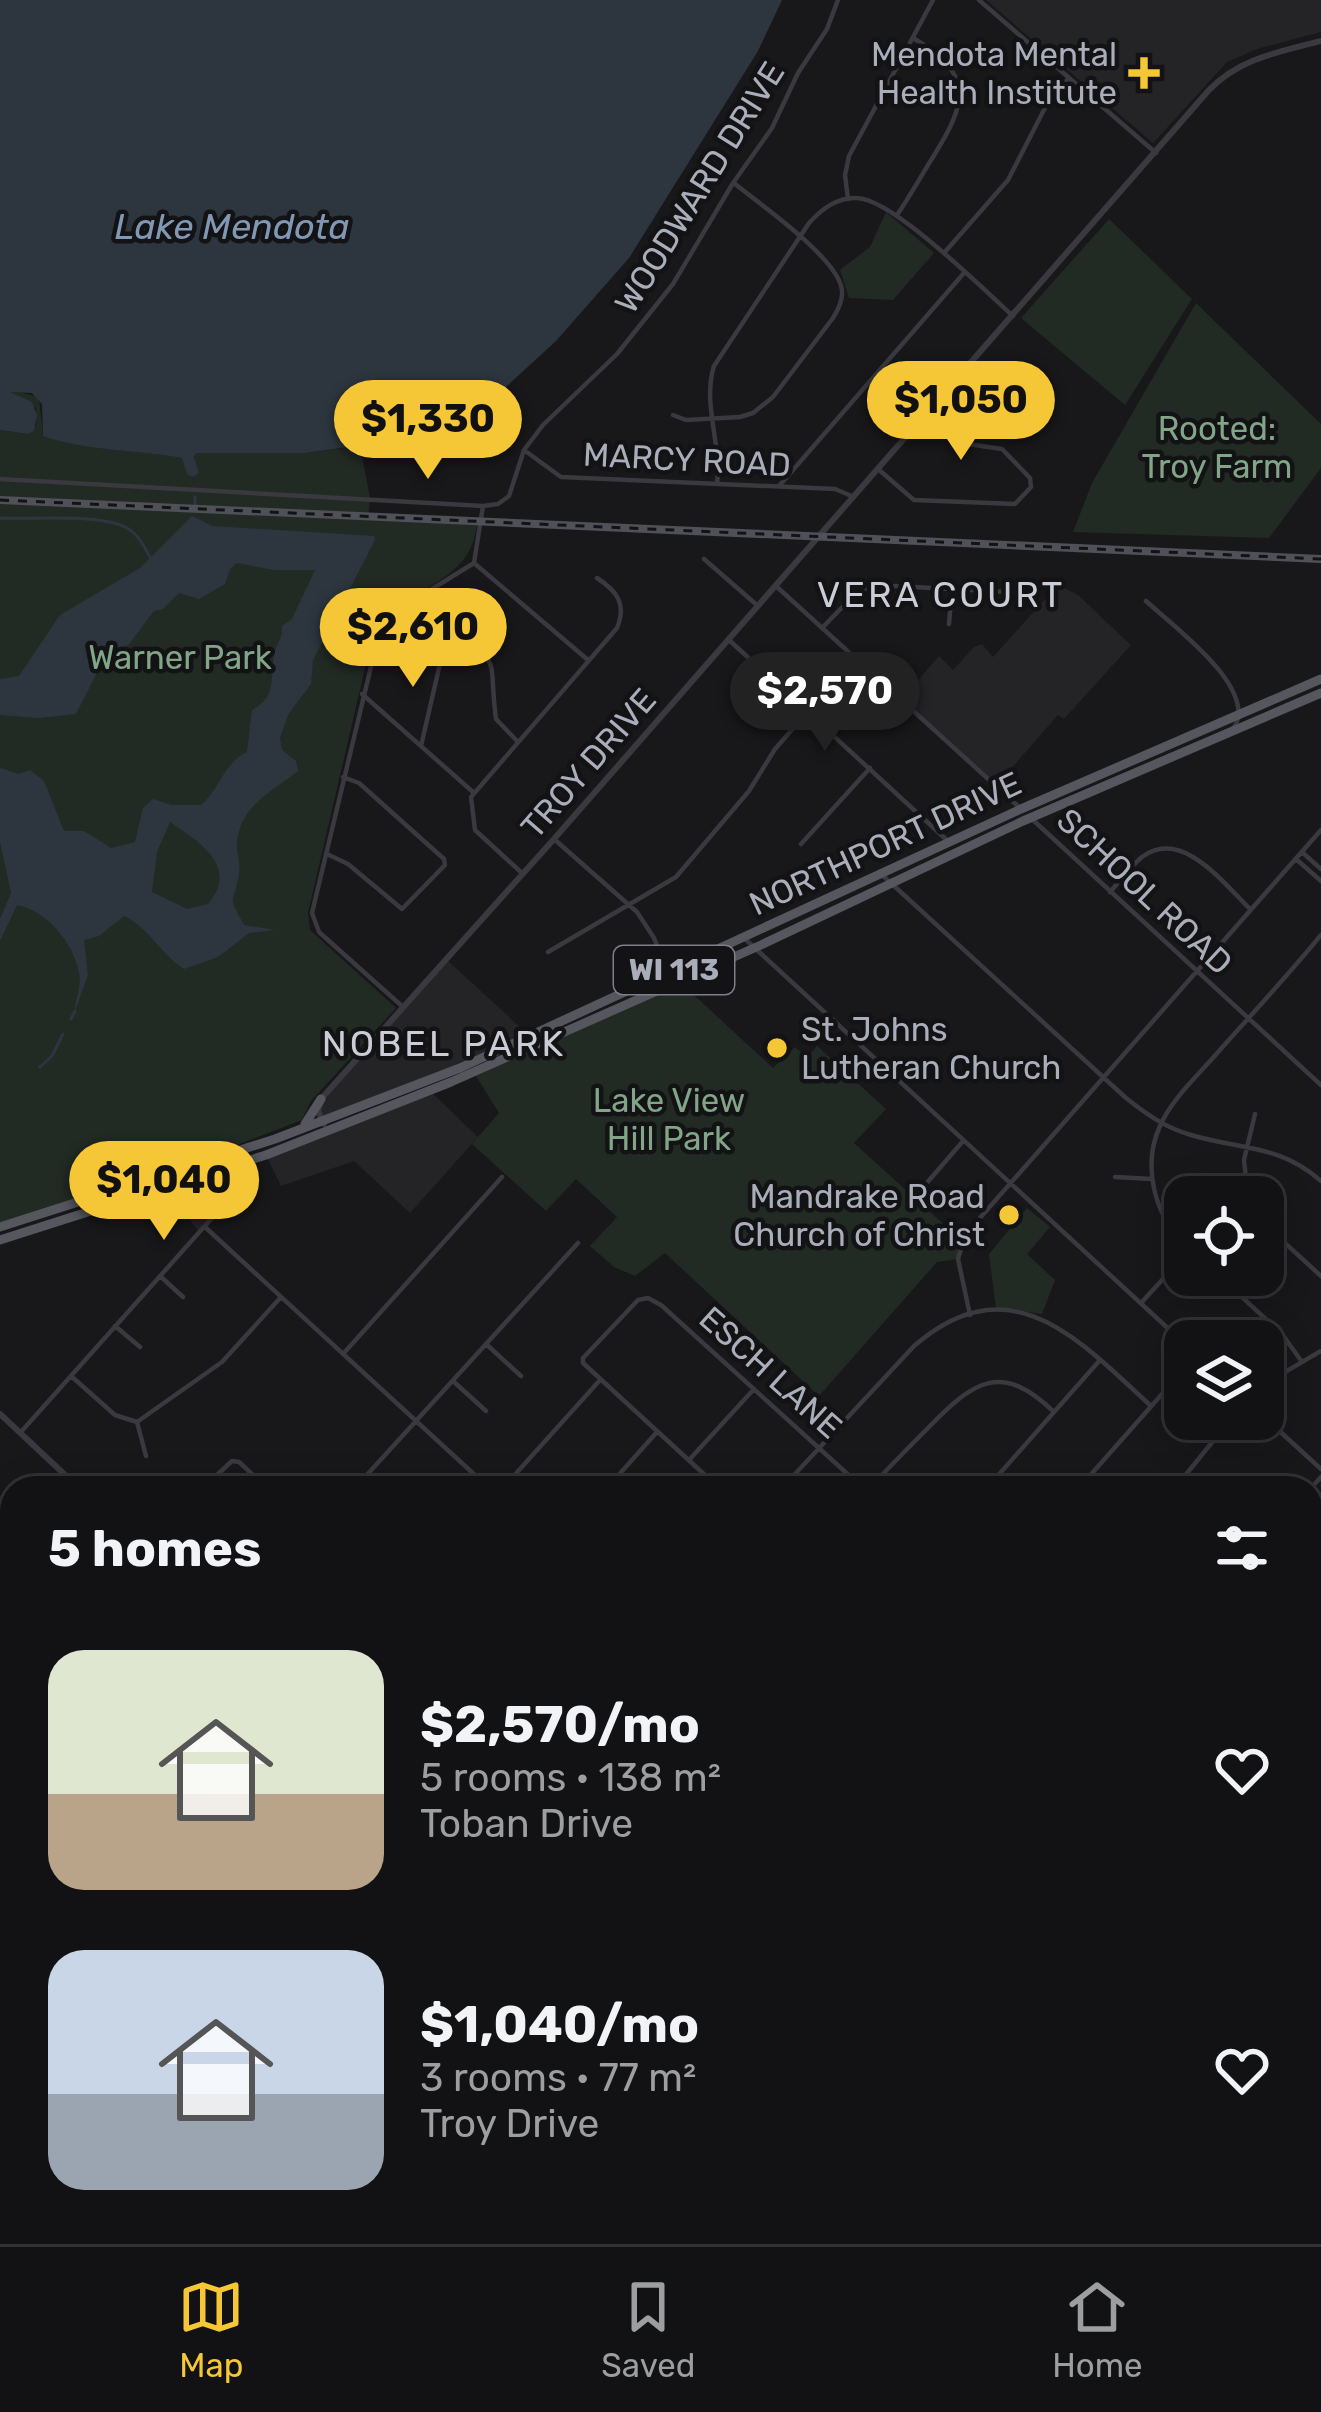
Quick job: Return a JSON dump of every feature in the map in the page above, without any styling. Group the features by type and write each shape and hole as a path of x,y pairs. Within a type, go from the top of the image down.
{"main road":[{"name":"NORTHPORT DRIVE","path":"0,1240 395,1104 670,979 745,938 1021,808 1241,714 1319,686"},
{"name":"NORTHPORT DRIVE","path":"0,1227 214,1165 244,1155 256,1145 325,1126 753,948 1030,818 1230,732 1319,686"},
{"path":"395,1104 442,1080 445,1074"},
{"path":"274,1139 308,1122 321,1099"}],"street":[{"name":"WOODWARD DRIVE","path":"483,506 509,496 524,450 543,425 617,354 686,264 772,128 838,0"},
{"path":"848,199 849,156 933,0"},
{"path":"979,0 1156,153"},
{"path":"896,214 956,122 960,102 956,78 946,64 913,38"},
{"name":"TROY DRIVE","path":"321,1099 1228,72 1251,60 1321,41"},
{"path":"942,254 1008,180 1047,104 1069,78"},
{"path":"674,415 714,419 749,415 766,403 833,318 842,292 830,266 733,183"},
{"path":"717,484 719,451 710,384 714,366 819,212 848,199 876,202 1013,316"},
{"path":"778,487 964,273"},
{"path":"878,470 914,500 1010,505 1024,497 1031,488 1030,478 1006,452 968,444 931,410"},
{"name":"MARCY ROAD","path":"524,450 561,477 835,489 854,496"},
{"path":"0,479 483,506 474,563 408,604 380,629 312,912 314,925 403,1007"},
{"path":"704,559 758,606"},
{"path":"474,563 588,660"},
{"path":"523,874 475,830 470,808 473,792 617,628 622,611 612,587 597,578"},
{"path":"823,628 850,598 867,588 894,584 1029,592"},
{"name":"SCHOOL ROAD","path":"776,586 1321,1085"},
{"path":"949,624 952,587"},
{"path":"1146,601 1224,674 1241,714 1230,732"},
{"path":"408,604 428,634 487,658 495,674 496,719 517,741"},
{"path":"729,640 949,842"},
{"path":"421,746 445,642"},
{"path":"548,952 685,868 855,658"},
{"path":"362,694 473,792"},
{"path":"801,844 870,768"},
{"path":"326,854 340,859 398,908 406,909 445,861 359,783 343,777"},
{"path":"970,1315 958,1250 965,1235 1321,830"},
{"path":"554,839 629,904 646,925 670,979"},
{"path":"1110,892 1144,856 1166,848 1196,858 1251,910"},
{"path":"1302,852 1321,868"},
{"path":"1296,859 1321,881"},
{"path":"881,874 1104,1078 1161,1123 1191,1135 1293,1159 1321,1181"},
{"path":"1164,1217 1152,1179 1152,1156 1161,1123 1321,935"},
{"path":"745,938 1164,1324"},
{"path":"321,1099 317,1108 325,1126"},
{"path":"1243,1176 1255,1114"},
{"path":"920,1192 963,1141"},
{"path":"20,1433 205,1227 224,1200 214,1165"},
{"path":"343,1354 502,1177"},
{"path":"1115,1177 1152,1179"},
{"path":"205,1227 475,1476"},
{"path":"1284,1242 1321,1276"},
{"path":"367,1476 578,1244"},
{"path":"160,1276 183,1298"},
{"path":"1141,1303 1164,1278"},
{"path":"1241,1296 1282,1334 1302,1362"},
{"path":"137,1422 222,1363 281,1297"},
{"name":"ESCH LANE","path":"600,1380 582,1360 632,1304 643,1299 661,1305 852,1476"},
{"path":"793,1476 914,1346 937,1329 970,1315 1006,1311 1045,1320 1069,1333 1151,1406"},
{"path":"115,1326 140,1347"},
{"path":"486,1344 521,1376"},
{"path":"1284,1373 1321,1351"},
{"path":"998,1476 1100,1360"},
{"path":"71,1376 116,1415 137,1422"},
{"path":"514,1476 600,1380 706,1476"},
{"path":"453,1381 486,1411"},
{"path":"878,1476 954,1401 981,1384 1001,1381 1022,1386 1054,1412"},
{"path":"689,1460 754,1389"},
{"path":"1089,1476 1164,1391"},
{"path":"0,1414 67,1476"},
{"path":"137,1422 146,1456"},
{"path":"618,1476 657,1432"},
{"path":"1284,1437 1321,1473"},
{"path":"1185,1476 1214,1440"},
{"path":"216,1476 232,1461 254,1476"}],"shaded area":[{"name":"Mendota Mental Health Institute","path":"986,0 1321,0 1321,32 1227,62 1153,143"},
{"path":"1058,585 1078,595 1131,645 1064,719 1058,715 996,786 901,700 939,656 953,670 982,644 993,657"},
{"path":"446,959 530,1036 322,1122 318,1103"},
{"path":"430,1091 478,1137 410,1213 354,1161 281,1186 266,1155"},
{"path":"216,1171 224,1200 200,1233 164,1187"}],"green space":[{"path":"886,212 934,253 893,300 849,298 840,270 870,247"},
{"path":"1109,219 1192,299 1125,405 1021,318"},
{"name":"Rooted: Troy Farm","path":"1196,303 1321,424 1321,468 1269,538 1073,532 1092,483"},
{"name":"Warner Park","path":"12,390 39,397 43,436 183,458 187,474 197,452 305,453 360,446 370,498 368,520 477,525 461,563 399,606 372,638 308,913 310,930 396,1008 311,1101 302,1120 193,1162 0,1224 0,430 28,434 36,425 36,408 11,395"},
{"name":"Lake View Hill Park","path":"681,983 773,1068 795,1047 807,1057 817,1046 886,1109 854,1143 962,1241 958,1259 937,1262 819,1396 665,1253 635,1276 614,1267 590,1246 617,1217 576,1179 546,1211 472,1144 499,1113 476,1076"},
{"path":"1027,1208 1050,1227 1027,1254 1055,1280 1042,1314 996,1308 989,1254"}],"water":[{"name":"Lake Mendota","path":"0,0 782,0 758,51 629,258 556,341 495,397 437,425 385,442 305,453 197,453 199,473 193,477 187,474 182,458 43,436 42,404 32,393 10,392 32,402 37,415 34,431 0,430"},
{"path":"192,516 212,526 374,536 375,540 313,660 311,684 289,713 280,738 282,750 296,761 298,771 259,800 239,830 233,903 244,925 275,930 249,933 218,957 184,969 124,916 99,936 84,940 88,975 75,1011 80,983 76,962 48,921 17,905 0,941 0,919 11,893 0,841 0,768 19,774 30,770 44,781 64,831 84,831 111,848 135,842 143,808 153,799 171,805 201,805 232,763 247,752 252,710 269,693 282,626 292,619 315,570 274,570 237,563 225,584 199,599 179,593 163,609 154,611 129,644 100,667 76,714 0,715 0,679 19,676 60,615 140,568","holes":["170,822 203,847 218,867 217,890 208,904 187,909 152,892 157,852"]}],"waterway":[{"path":"195,497 195,504"},
{"path":"0,518 116,523 135,534 151,559"},
{"path":"71,1019 75,1011"},
{"path":"40,1067 63,1034"}],"railway":[{"path":"0,500 1321,559"}],"place":[{"name":"Mendota Mental Health Institute","path":"1144,73"},
{"name":"St. Johns Lutheran Church","path":"777,1048"},
{"name":"Mandrake Road Church of Christ","path":"1009,1215"}],"district":[{"name":"VERA COURT","path":"941,594"},
{"name":"NOBEL PARK","path":"444,1043"}]}
